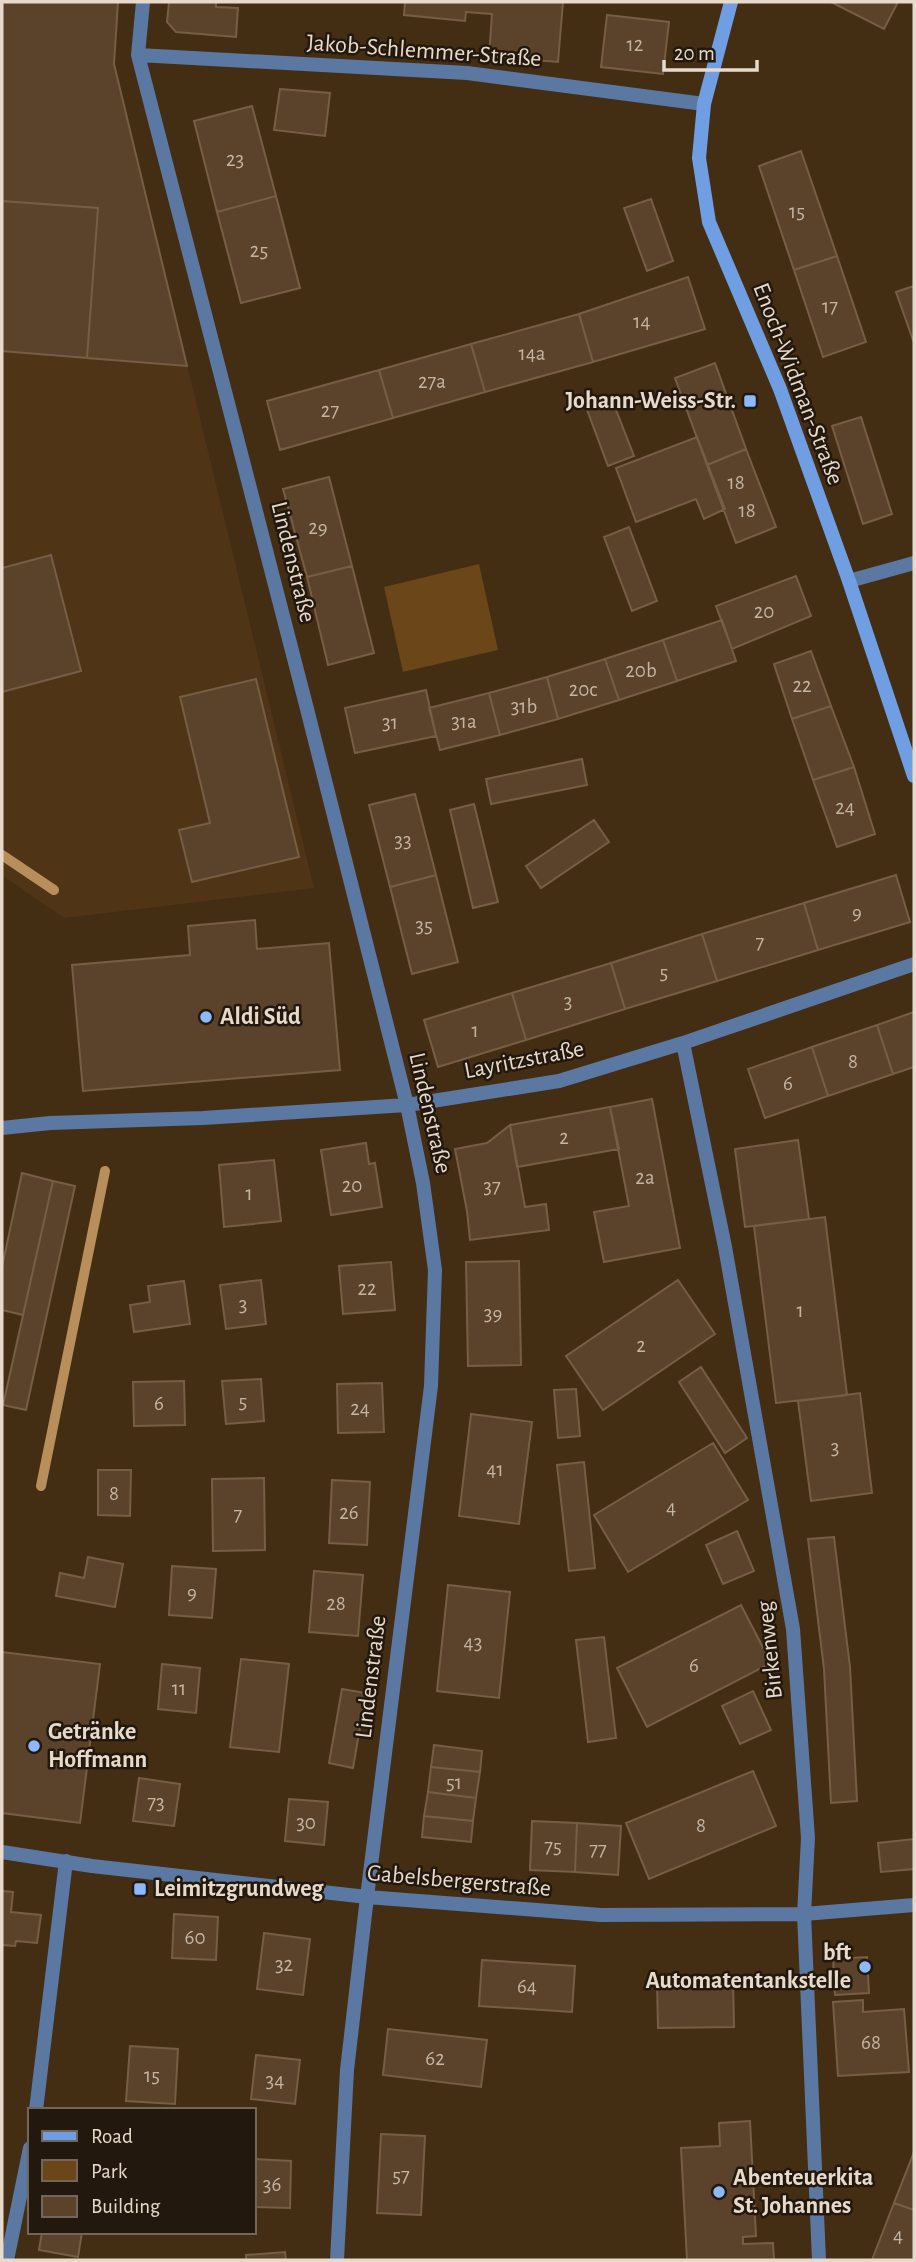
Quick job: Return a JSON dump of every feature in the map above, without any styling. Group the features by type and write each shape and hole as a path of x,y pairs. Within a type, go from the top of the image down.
{"street":[{"name":"Lindenstraße","path":"143,2 138,55 407,1105 423,1183 435,1270 431,1386 366,1897 347,2070 337,2260"},
{"name":"Enoch-Widman-Straße","path":"731,2 704,104 699,158 709,222 780,389 849,581 914,776"},
{"name":"Jakob-Schlemmer-Straße","path":"138,55 467,73 704,104"},
{"path":"849,581 914,563"},
{"name":"Layritzstraße","path":"2,1128 50,1123 203,1118 407,1105 559,1081 683,1043 914,964"},
{"name":"Birkenweg","path":"683,1043 727,1261 793,1629 808,1838 804,1914 819,2260"},
{"name":"Gabelsbergerstraße","path":"2,1852 366,1897 601,1915 804,1914 914,1905"},
{"path":"36,2108 66,1861"},
{"path":"8,2260 28,2158"}],"shaded area":[{"path":"2,2 118,2 114,64 314,888 64,918 2,875"}],"green space":[{"path":"479,564 498,650 403,672 384,587"}],"building":[{"path":"2,2 118,2 114,64 187,366 87,358 98,208 2,201"},
{"path":"169,2 216,2 216,7 238,8 236,37 176,32 167,22"},
{"path":"405,2 563,2 558,62 489,56 492,14 466,12 465,21 404,15"},
{"path":"831,2 898,2 884,29"},
{"path":"607,15 669,22 663,74 601,67"},
{"path":"280,89 330,93 325,136 274,130"},
{"path":"252,106 276,196 217,212 194,121"},
{"path":"801,151 837,256 794,270 759,166"},
{"path":"276,196 300,288 241,303 217,212"},
{"path":"651,199 673,261 647,271 624,208"},
{"path":"2,201 98,208 87,358 2,351"},
{"path":"837,256 866,342 823,357 794,270"},
{"path":"688,277 705,329 593,362 579,314"},
{"path":"914,286 914,343 896,292"},
{"path":"579,314 593,362 485,392 471,344"},
{"path":"471,344 485,392 393,418 379,370"},
{"path":"715,363 746,449 707,465 675,378"},
{"path":"379,370 393,418 280,450 267,401"},
{"path":"611,397 634,456 608,466 586,407"},
{"path":"861,417 892,514 863,524 832,426"},
{"path":"697,437 725,509 704,519 696,499 636,522 616,468"},
{"path":"746,449 776,527 736,543 707,465"},
{"path":"329,477 352,566 307,577 283,489"},
{"path":"629,527 657,601 632,611 604,537"},
{"path":"51,555 81,671 2,692 2,568"},
{"path":"352,566 374,653 328,665 307,577"},
{"path":"796,576 811,616 732,649 716,606"},
{"path":"722,620 736,661 677,681 663,640"},
{"path":"663,640 677,681 619,700 605,659"},
{"path":"811,651 831,706 792,719 774,664"},
{"path":"605,659 619,700 558,719 547,677"},
{"path":"547,677 558,719 500,735 489,693"},
{"path":"256,679 299,857 192,882 179,830 210,823 180,697"},
{"path":"426,690 436,736 355,753 345,708"},
{"path":"489,693 500,735 440,750 429,708"},
{"path":"831,706 854,767 813,780 792,719"},
{"path":"582,759 587,785 491,804 486,779"},
{"path":"854,767 875,834 837,847 813,780"},
{"path":"415,794 436,875 390,887 369,805"},
{"path":"474,804 498,902 473,908 450,810"},
{"path":"594,820 609,842 541,888 526,866"},
{"path":"436,875 458,962 412,974 390,887"},
{"path":"896,875 910,922 818,950 804,903"},
{"path":"804,903 818,950 717,981 702,934"},
{"name":"Aldi Süd","path":"255,920 257,949 329,943 340,1070 83,1091 72,965 190,955 188,926"},
{"path":"702,934 717,981 625,1009 611,963"},
{"path":"611,963 625,1009 526,1040 512,993"},
{"path":"512,993 526,1040 438,1067 424,1020"},
{"path":"914,1012 914,1067 893,1074 877,1025"},
{"path":"877,1025 893,1074 828,1096 812,1047"},
{"path":"812,1047 828,1096 765,1118 748,1069"},
{"path":"652,1099 680,1248 604,1262 594,1212 629,1206 610,1107"},
{"path":"610,1107 619,1149 517,1167 510,1125"},
{"path":"510,1125 525,1207 546,1204 549,1230 470,1240 455,1149 487,1143"},
{"path":"798,1140 809,1219 745,1227 735,1149"},
{"path":"366,1143 369,1164 375,1163 382,1207 331,1215 321,1150"},
{"path":"274,1160 281,1221 224,1227 219,1165"},
{"path":"22,1173 53,1181 23,1315 2,1310 2,1267"},
{"path":"53,1181 75,1186 26,1410 3,1405"},
{"path":"825,1217 847,1395 776,1403 754,1226"},
{"path":"519,1261 521,1365 468,1366 466,1262"},
{"path":"391,1262 395,1310 343,1314 339,1266"},
{"path":"261,1280 266,1324 226,1329 220,1285"},
{"path":"678,1280 715,1334 603,1410 566,1356"},
{"path":"184,1281 190,1324 134,1332 130,1305 150,1302 148,1286"},
{"path":"701,1367 747,1438 725,1453 679,1382"},
{"path":"261,1379 264,1421 226,1424 222,1381"},
{"path":"184,1381 185,1425 134,1426 133,1382"},
{"path":"382,1383 384,1432 338,1433 337,1384"},
{"path":"576,1389 580,1436 558,1438 554,1390"},
{"path":"860,1393 872,1493 811,1501 798,1401"},
{"path":"471,1414 532,1422 519,1524 459,1516"},
{"path":"713,1443 748,1500 628,1572 594,1515"},
{"path":"584,1462 595,1568 569,1571 557,1465"},
{"path":"98,1470 131,1470 130,1516 98,1515"},
{"path":"264,1478 265,1550 213,1551 212,1479"},
{"path":"332,1480 370,1482 367,1545 329,1543"},
{"path":"737,1531 754,1571 723,1584 706,1545"},
{"path":"834,1537 850,1667 857,1801 831,1803 824,1669 808,1539"},
{"path":"88,1557 123,1564 115,1607 56,1596 60,1573 84,1578"},
{"path":"172,1566 216,1569 212,1618 169,1615"},
{"path":"314,1571 363,1575 358,1636 309,1632"},
{"path":"448,1585 510,1592 499,1698 437,1691"},
{"path":"741,1605 771,1663 647,1727 617,1668"},
{"path":"604,1637 616,1738 588,1742 576,1640"},
{"path":"2,1652 100,1664 80,1823 2,1813"},
{"path":"241,1659 289,1664 279,1752 230,1747"},
{"path":"162,1664 200,1668 196,1713 158,1709"},
{"path":"342,1689 366,1693 353,1768 329,1763"},
{"path":"753,1691 771,1730 740,1744 722,1706"},
{"path":"434,1745 482,1751 480,1772 431,1767"},
{"path":"431,1767 480,1772 476,1798 428,1792"},
{"path":"753,1771 776,1826 649,1879 626,1823"},
{"path":"139,1778 180,1784 174,1826 133,1821"},
{"path":"428,1792 476,1798 473,1821 424,1816"},
{"path":"289,1799 328,1802 324,1845 285,1841"},
{"path":"424,1816 473,1821 471,1842 422,1837"},
{"path":"532,1821 577,1823 575,1872 530,1870"},
{"path":"577,1823 621,1826 618,1875 575,1872"},
{"path":"914,1839 914,1869 881,1872 878,1843"},
{"path":"2,1891 13,1892 11,1912 41,1915 37,1943 16,1941 15,1946 2,1945"},
{"path":"174,1914 218,1917 216,1960 172,1958"},
{"path":"264,1933 310,1939 303,1995 257,1989"},
{"path":"867,1957 869,1993 835,1995 833,1959"},
{"path":"482,1960 575,1966 572,2012 479,2006"},
{"path":"733,1979 734,2027 658,2028 657,1981"},
{"path":"863,2000 863,2012 904,2009 909,2072 838,2076 833,2002"},
{"path":"388,2029 487,2040 481,2087 383,2075"},
{"path":"130,2046 178,2049 175,2104 126,2101"},
{"path":"256,2055 300,2060 295,2104 251,2099"},
{"name":"Abenteuerkita St. Johannes","path":"750,2121 756,2236 743,2237 743,2244 773,2243 774,2260 687,2260 681,2148 720,2146 719,2123"},
{"path":"381,2134 425,2136 421,2215 377,2213"},
{"path":"914,2152 914,2210 894,2203"},
{"path":"256,2159 291,2161 290,2208 256,2207"},
{"path":"894,2203 914,2210 914,2260 872,2260"},
{"path":"42,2234 82,2234 78,2257 39,2250"},
{"path":"285,2252 286,2260 246,2260 246,2255"}],"waterway":[{"path":"2,855 54,890"},
{"path":"41,1486 105,1171"}],"place":[{"name":"Johann-Weiss-Str.","path":"750,401"},
{"name":"Aldi Süd","path":"206,1017"},
{"name":"Getränke Hoffmann","path":"34,1746"},
{"name":"Leimitzgrundweg","path":"140,1889"},
{"name":"bft Automatentankstelle","path":"865,1967"},
{"name":"Abenteuerkita St. Johannes","path":"719,2192"}]}
